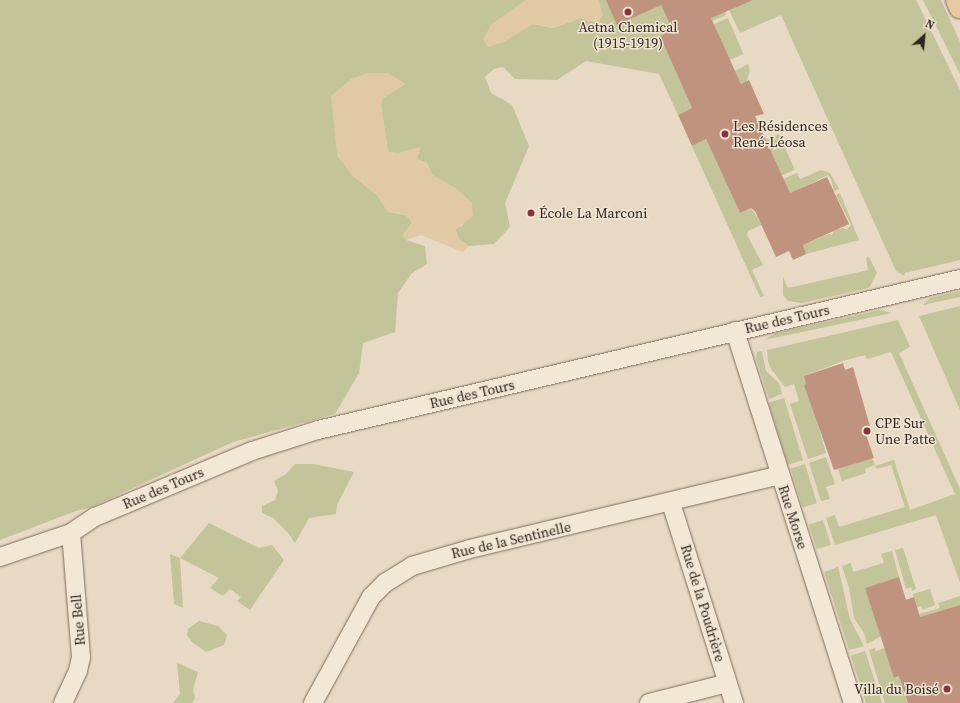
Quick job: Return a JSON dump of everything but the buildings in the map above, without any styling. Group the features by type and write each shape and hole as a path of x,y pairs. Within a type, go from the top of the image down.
{"main road":[{"path":"957,0 960,7"}],"street":[{"name":"Rue des Tours","path":"0,557 71,533 95,517 247,453 289,439 345,423 960,279"},
{"name":"Rue Morse","path":"735,331 853,703"},
{"name":"Rue de la Sentinelle","path":"313,703 370,597 384,583 412,566 470,549 671,503 780,475"},
{"name":"Rue de la Poudrière","path":"671,503 734,703"},
{"name":"Rue Bell","path":"63,703 78,670 81,657 71,533"},
{"path":"649,703 728,683"}],"green space":[{"path":"0,0 526,0 491,25 501,43 533,24 552,28 582,18 598,0 723,0 726,15 712,21 673,30 660,36 692,108 678,115 659,74 586,61 557,80 515,79 503,67 494,69 485,77 491,93 512,105 529,146 505,203 510,227 494,244 469,246 459,239 455,229 463,225 457,189 432,175 427,163 417,159 420,148 398,153 388,152 381,105 383,98 405,84 388,73 353,176 377,195 388,212 406,215 412,222 406,240 425,246 427,264 412,273 398,293 395,332 363,343 359,373 335,414 233,442 92,507 76,511 0,540"},
{"path":"730,0 916,0 960,90 960,260 905,273 904,276 896,271 781,15 740,33 729,10"},
{"path":"923,0 941,0 960,42 960,74"},
{"path":"728,18 743,54 729,60 713,24"},
{"path":"748,64 750,70 747,81 741,84 735,71"},
{"path":"779,134 795,170 781,176 765,140"},
{"path":"706,139 740,213 751,208 762,225 748,231 747,235 763,265 752,270 764,296 760,297 692,146"},
{"path":"821,170 830,173 839,189 834,191 831,179 828,175 790,194 783,179 797,173 800,179"},
{"path":"840,193 859,240 806,254 803,245 829,234 832,235 834,231 842,228 847,229 851,225 836,195"},
{"path":"869,257 877,273 869,288 802,303 788,301 783,295 783,277 788,288 868,270 866,258"},
{"path":"960,291 960,297 923,305 930,298"},
{"path":"960,306 960,410 919,316"},
{"path":"880,310 892,313 764,340 776,333"},
{"path":"898,320 910,347 899,353 960,489 960,583 936,515 835,545 826,518 835,515 839,527 905,507 891,465 876,469 875,466 894,460 910,510 955,494 891,352 867,359 865,355 843,361 804,376 826,453 808,459 790,404 799,401 794,384 785,387 771,369 768,361 767,350"},
{"path":"762,351 766,371 779,383 782,394 769,399 756,359 757,352"},
{"path":"784,398 803,460 788,465 769,403"},
{"path":"826,457 835,484 826,487 830,499 821,501 809,463"},
{"path":"872,458 875,465 865,469 866,473 842,481 838,469"},
{"path":"295,464 313,464 354,472 337,505 336,514 309,518 295,543 288,533 273,518 262,513 262,506 275,500 278,491 274,481 286,474"},
{"path":"805,464 817,503 803,508 791,468"},
{"path":"823,520 831,545 817,549 809,525"},
{"path":"209,523 259,548 272,545 284,560 250,610 237,601 241,597 230,589 223,596 210,588 219,578 180,558"},
{"path":"903,548 916,589 912,591 911,587 906,589 895,550"},
{"path":"892,551 899,577 866,588 881,636 867,644 864,633 854,618 849,588 842,566 851,563 853,572 884,563 881,554"},
{"path":"170,554 180,558 183,608 174,604"},
{"path":"838,567 850,619 864,646 849,650 824,572"},
{"path":"930,589 935,605 923,610 921,606 917,607 913,594"},
{"path":"960,596 960,605 920,617 919,614 940,608 938,603"},
{"path":"199,621 218,626 227,635 224,645 206,652 192,642 187,635 188,629"},
{"path":"875,648 876,651 885,648 895,678 960,657 906,697 908,703 885,703 869,650"},
{"path":"865,651 882,703 866,703 851,656"},
{"path":"177,663 198,672 193,690 195,698 192,703 173,703 180,694"}],"sand":[{"path":"526,0 599,0 603,15 599,21 589,22 582,18 552,28 533,24 501,43 488,47 483,39 491,25"},
{"path":"368,73 388,73 405,84 383,98 381,105 388,152 398,153 420,147 417,159 427,163 432,175 457,189 472,203 473,216 455,230 459,239 469,246 463,252 421,235 406,240 402,236 412,222 406,215 388,212 377,195 353,176 337,156 331,96 351,79"}],"place":[{"name":"Aetna Chemical (1915-1919)","path":"628,12"},
{"name":"Les Résidences René-Léosa","path":"725,134"},
{"name":"École La Marconi","path":"531,213"},
{"name":"CPE Sur Une Patte","path":"867,431"},
{"name":"Villa du Boisé","path":"947,689"}]}
